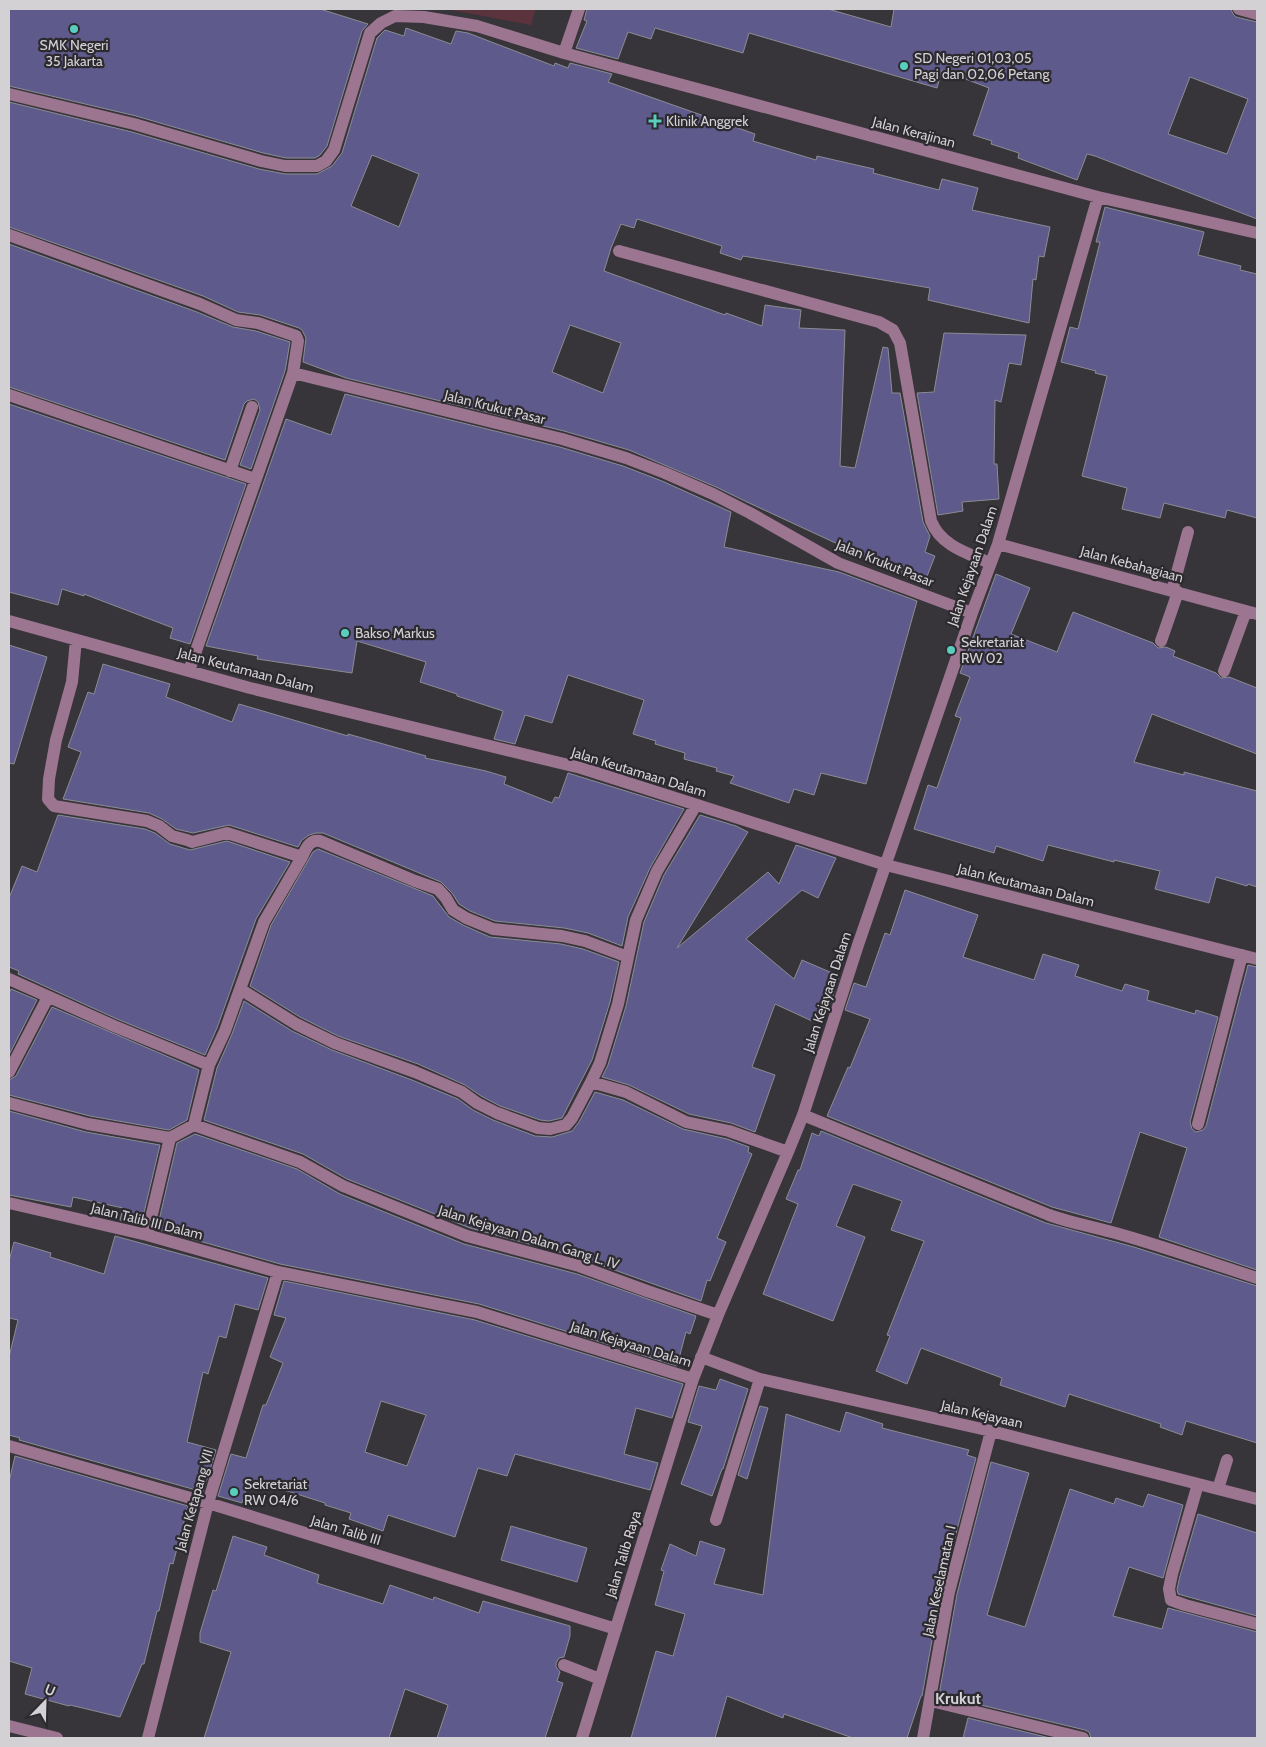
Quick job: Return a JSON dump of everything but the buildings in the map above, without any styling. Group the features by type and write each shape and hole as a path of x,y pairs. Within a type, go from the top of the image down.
{"street":[{"path":"564,53 579,9"},
{"path":"1239,9 1257,14"},
{"name":"Jalan Kerajinan","path":"9,94 134,124 261,161 284,166 317,166 331,155 342,126 370,33 381,23 395,16 424,17 477,26 564,53 1098,197 1257,233"},
{"name":"Jalan Kejayaan Dalam","path":"278,1272 477,1312 693,1379 718,1314 803,1115 972,613 998,544 1098,197"},
{"path":"9,235 200,304 236,320 258,323 296,336 298,340 293,373 189,671"},
{"path":"619,251 879,322 892,330 900,343 931,521 935,531 942,539 955,548 990,564"},
{"name":"Jalan Krukut Pasar","path":"293,373 562,439 626,458 713,494 838,562 972,613"},
{"path":"9,395 255,479"},
{"path":"230,471 252,407"},
{"path":"1160,641 1175,592 1188,532"},
{"name":"Jalan Kebahagiaan","path":"998,544 1252,612"},
{"path":"1224,671 1252,612"},
{"name":"Jalan Keutamaan Dalam","path":"9,621 259,690 581,768 886,865 1257,959"},
{"path":"76,640 72,682 56,740 48,799 50,803 62,808 147,821 159,826 172,836 192,842 227,833 302,857"},
{"path":"240,989 296,1024 335,1043 415,1072 462,1092 477,1103 497,1113 538,1128 550,1129 566,1125 572,1118 600,1063 618,1004 632,931 657,871 696,805"},
{"path":"9,1103 88,1124 170,1138 194,1125 209,1064 225,1032 264,922 310,842 315,840 415,881 438,888 452,910 493,929 562,936 585,941 628,957"},
{"path":"1198,1124 1242,955"},
{"path":"9,979 114,1026 209,1064"},
{"path":"9,1072 48,997"},
{"path":"591,1082 626,1092 686,1122 729,1131 788,1152"},
{"path":"803,1115 1048,1215 1065,1221 1090,1225 1121,1234 1257,1278"},
{"name":"Jalan Kejayaan Dalam Gang L. IV","path":"194,1125 300,1162 343,1186 468,1236 579,1266 718,1314"},
{"path":"147,1235 170,1138"},
{"name":"Jalan Talib III Dalam","path":"9,1203 147,1235 278,1272"},
{"name":"Jalan Ketapang VII","path":"148,1738 208,1503 278,1272"},
{"name":"Jalan Kejayaan","path":"701,1357 760,1379 992,1432 1257,1499"},
{"name":"Jalan Talib Raya","path":"582,1738 693,1379"},
{"path":"716,1520 760,1379"},
{"name":"Jalan Keselamatan I","path":"923,1738 949,1592 992,1432"},
{"name":"Jalan Talib III","path":"9,1446 208,1503 616,1629"},
{"path":"1218,1489 1227,1460"},
{"path":"1198,1484 1172,1574 1169,1589 1171,1600 1257,1624"},
{"path":"564,1665 600,1679"},
{"path":"931,1701 1083,1738"},
{"path":"9,1726 57,1738"}],"shaded area":[{"path":"446,9 536,9 531,25"}],"place":[{"name":"SMK Negeri 35 Jakarta","path":"74,29"},
{"name":"SD Negeri 01,03,05 Pagi dan 02,06 Petang","path":"904,66"},
{"name":"Klinik Anggrek","path":"655,121"},
{"name":"Bakso Markus","path":"345,633"},
{"name":"Sekretariat RW 02","path":"951,650"},
{"name":"Sekretariat RW 04/6","path":"234,1492"}],"district":[{"name":"Krukut","path":"958,1698"}]}
